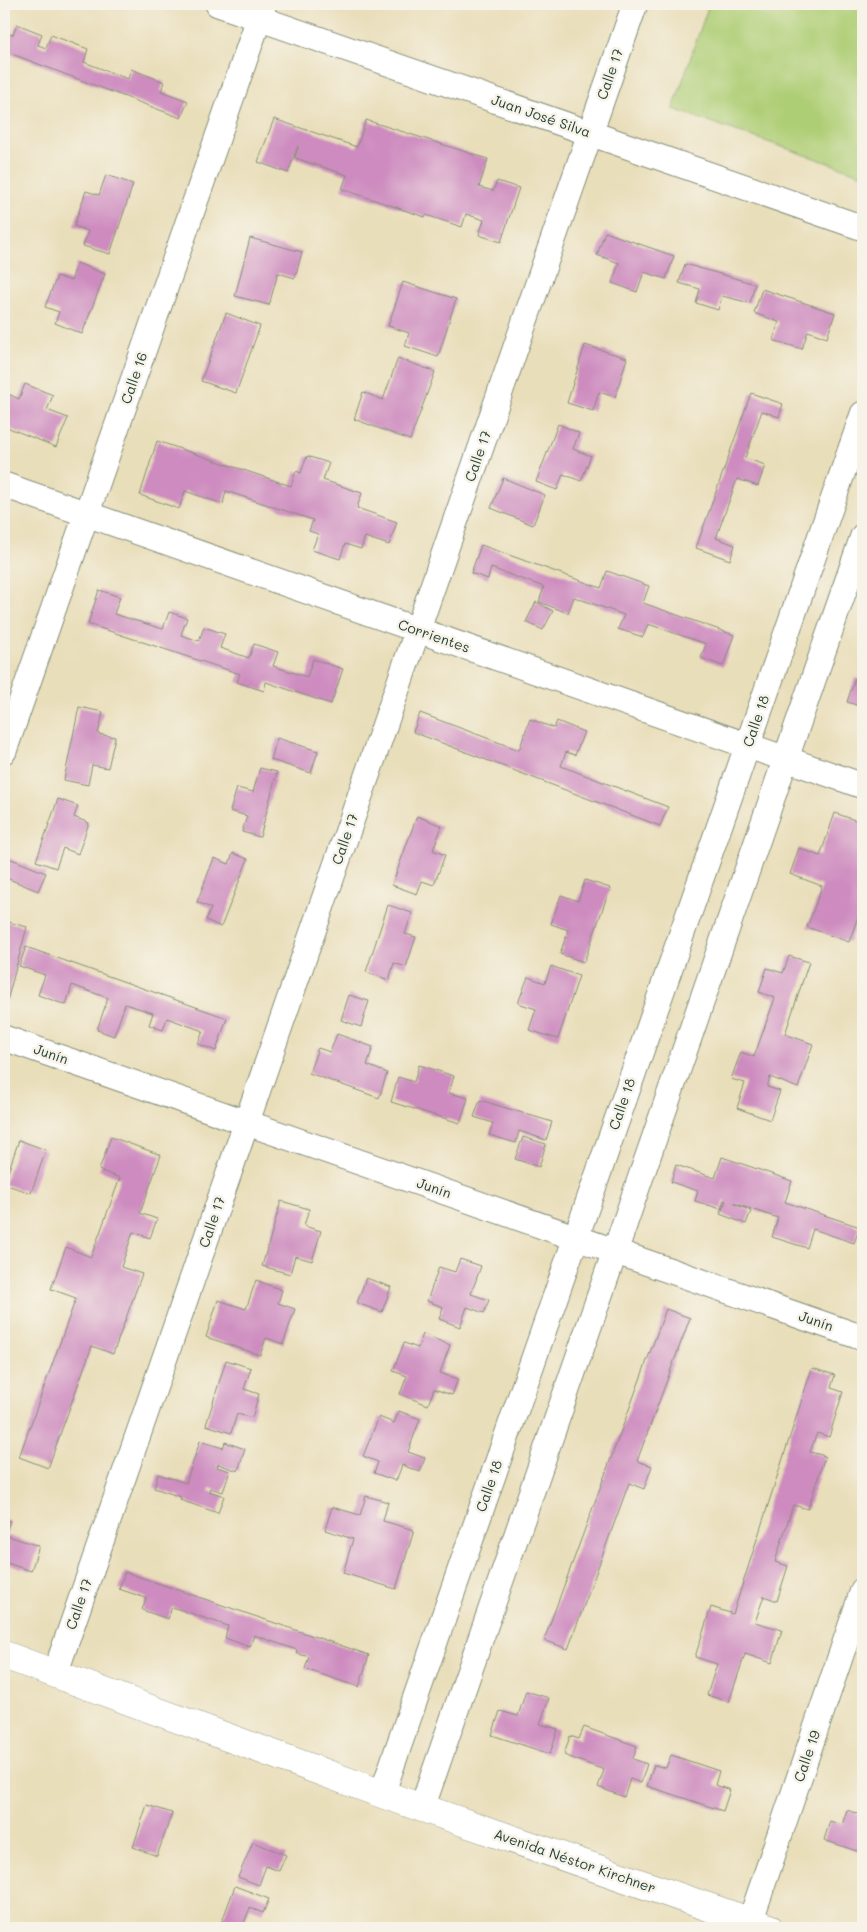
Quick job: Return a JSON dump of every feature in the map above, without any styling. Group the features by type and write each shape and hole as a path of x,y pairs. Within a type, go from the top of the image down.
{"main road":[{"name":"Avenida Néstor Kirchner","path":"4,1655 382,1794 759,1925"}],"street":[{"name":"Juan José Silva","path":"218,4 262,11 589,132 863,228"},
{"name":"Calle 17","path":"55,1674 635,4"},
{"name":"Calle 16","path":"4,751 262,11"},
{"name":"Calle 18","path":"382,1794 863,414"},
{"name":"Corrientes","path":"4,485 863,786"},
{"path":"422,1808 863,536"},
{"name":"Junín","path":"4,1038 863,1338"},
{"name":"Calle 19","path":"759,1925 863,1590"}],"green space":[{"path":"709,4 863,4 863,175 673,109"}],"building":[{"path":"17,24 42,34 38,45 46,48 51,35 88,49 84,62 128,79 131,69 164,82 161,91 188,101 181,118 4,51 4,32 13,35"},
{"path":"274,119 357,147 366,120 488,159 479,187 493,191 497,181 519,188 501,242 479,235 484,220 466,214 462,227 426,215 425,217 342,189 347,175 295,158 298,146 288,173 258,162"},
{"path":"106,175 133,184 110,254 83,246 88,231 74,226 86,191 99,195"},
{"path":"605,232 674,256 666,279 644,272 637,292 612,283 619,263 597,255"},
{"path":"250,238 302,252 295,278 278,273 269,305 235,296"},
{"path":"77,263 105,274 82,334 55,323 59,312 45,307 57,276 71,281"},
{"path":"685,264 755,284 750,303 722,296 718,310 696,303 700,289 679,283"},
{"path":"403,282 456,299 438,357 405,346 409,333 388,326"},
{"path":"762,289 835,313 827,338 808,331 802,349 773,340 779,322 754,313"},
{"path":"226,313 260,326 236,393 201,381"},
{"path":"585,345 627,358 615,397 599,392 593,411 567,403"},
{"path":"398,358 435,372 410,440 354,419 363,392 383,400"},
{"path":"25,384 53,395 47,410 68,418 56,447 4,426 4,392 19,399"},
{"path":"751,393 783,404 779,417 762,411 745,458 765,465 758,486 737,479 716,538 735,545 730,560 696,548"},
{"path":"558,424 579,433 573,449 591,456 581,481 563,474 557,490 536,482"},
{"path":"157,441 291,486 296,471 301,473 307,456 329,463 323,480 362,493 357,508 397,522 389,545 365,537 361,549 345,544 340,559 312,550 318,534 309,531 313,520 226,491 223,504 185,491 179,509 140,495"},
{"path":"503,478 545,495 533,525 491,508"},
{"path":"481,545 601,588 607,571 649,586 643,603 734,635 723,666 701,658 706,644 648,624 643,637 618,629 624,615 574,597 568,613 539,602 544,587 491,568 488,579 471,573"},
{"path":"99,590 120,597 114,614 163,629 169,612 187,618 181,635 199,641 204,627 225,634 220,648 249,658 254,644 278,652 273,666 307,677 313,659 343,669 331,704 266,682 264,691 237,682 240,674 88,624"},
{"path":"536,602 553,611 543,630 526,622"},
{"path":"855,678 863,681 863,707 847,702"},
{"path":"79,707 103,712 98,734 115,737 108,768 92,765 88,785 64,780"},
{"path":"420,713 519,750 530,719 554,728 557,721 584,732 575,755 566,752 561,766 668,807 660,826 413,732"},
{"path":"277,738 318,751 311,773 271,760"},
{"path":"260,768 277,772 260,837 242,832 247,816 230,811 237,788 253,792"},
{"path":"58,799 78,806 74,817 89,823 78,854 63,848 56,868 36,861"},
{"path":"835,813 863,823 863,919 858,917 849,942 807,927 822,886 790,874 799,848 820,856"},
{"path":"417,816 442,826 433,850 445,855 434,885 422,881 417,894 392,885"},
{"path":"233,853 248,859 221,927 206,920 211,908 197,902 214,858 229,864"},
{"path":"4,856 46,873 38,891 4,877"},
{"path":"585,880 610,888 584,962 560,954 568,930 551,924 561,895 578,901"},
{"path":"388,905 412,913 405,934 416,937 406,967 394,963 389,980 366,972"},
{"path":"4,921 27,927 7,1001 4,1001"},
{"path":"26,947 227,1018 216,1051 198,1044 203,1031 167,1018 163,1030 149,1025 153,1013 125,1004 114,1036 97,1030 108,998 72,985 66,1005 38,995 45,975 19,966"},
{"path":"789,956 809,962 785,1034 813,1044 798,1088 770,1077 767,1087 780,1091 770,1120 737,1108 745,1083 731,1079 741,1052 754,1057 775,998 759,992 767,968 783,973"},
{"path":"551,966 579,976 558,1039 529,1030 536,1009 518,1003 528,977 545,983"},
{"path":"349,995 369,1001 361,1027 341,1020"},
{"path":"337,1034 373,1047 367,1065 387,1073 379,1098 309,1073 318,1048 330,1052"},
{"path":"419,1065 454,1076 449,1093 468,1098 460,1123 391,1102 398,1077 414,1082"},
{"path":"480,1100 552,1122 546,1140 519,1131 516,1143 489,1135 493,1123 474,1117"},
{"path":"111,1137 161,1155 140,1213 157,1219 150,1238 133,1232 121,1267 142,1274 113,1354 92,1346 48,1468 19,1457 76,1298 51,1289 66,1247 91,1257 120,1178 99,1170"},
{"path":"523,1137 546,1144 539,1167 515,1159"},
{"path":"19,1140 46,1150 31,1193 4,1184"},
{"path":"722,1157 792,1181 785,1202 860,1227 854,1243 813,1229 807,1248 772,1237 778,1218 733,1203 751,1211 746,1224 720,1214 726,1201 724,1200 721,1209 695,1201 698,1191 671,1182 676,1165 715,1178"},
{"path":"281,1201 309,1209 304,1226 321,1231 312,1261 295,1256 290,1274 262,1266"},
{"path":"460,1259 481,1266 471,1294 489,1300 484,1313 467,1307 460,1327 439,1319 443,1307 427,1301 439,1267 455,1272"},
{"path":"366,1278 391,1287 382,1312 357,1303"},
{"path":"256,1280 282,1290 278,1303 295,1309 283,1344 266,1338 260,1355 206,1337 218,1300 246,1309"},
{"path":"666,1309 690,1318 637,1461 652,1466 644,1489 629,1483 568,1649 544,1640"},
{"path":"423,1334 450,1345 440,1373 458,1379 452,1395 434,1389 428,1405 400,1394 407,1376 393,1371 404,1343 418,1348"},
{"path":"226,1360 251,1368 244,1389 259,1394 252,1418 237,1414 231,1433 206,1425"},
{"path":"812,1368 835,1375 831,1388 843,1392 829,1437 817,1433 810,1452 825,1456 808,1509 793,1505 775,1562 788,1566 777,1601 764,1596 755,1622 782,1630 772,1663 745,1654 729,1702 707,1695 717,1664 695,1657 711,1607 733,1614"},
{"path":"399,1411 420,1419 408,1452 425,1458 420,1472 402,1465 396,1481 374,1473 378,1462 363,1456 379,1417 394,1423"},
{"path":"200,1441 223,1448 225,1442 245,1449 238,1471 218,1464 217,1467 230,1471 223,1492 210,1488 209,1491 224,1496 218,1513 180,1500 181,1497 154,1488 158,1474 186,1483"},
{"path":"366,1496 388,1502 383,1521 414,1530 396,1589 343,1573 353,1539 325,1530 332,1507 360,1515"},
{"path":"4,1519 10,1521 5,1535 39,1546 31,1571 4,1562"},
{"path":"125,1572 369,1655 359,1687 305,1669 309,1657 296,1653 297,1650 254,1635 250,1647 225,1638 228,1626 172,1607 168,1619 142,1610 146,1598 119,1589"},
{"path":"526,1691 549,1698 540,1724 558,1729 550,1754 492,1735 500,1711 518,1716"},
{"path":"584,1727 637,1746 633,1759 647,1764 641,1783 630,1779 624,1797 598,1787 604,1770 564,1755 570,1736 579,1739"},
{"path":"671,1755 719,1771 715,1785 730,1790 723,1811 647,1786 654,1765 666,1768"},
{"path":"147,1805 172,1813 157,1856 133,1847"},
{"path":"847,1810 863,1816 863,1853 824,1840 830,1821 842,1825"},
{"path":"253,1842 286,1855 279,1871 266,1866 259,1885 238,1877"},
{"path":"235,1886 269,1899 263,1913 250,1908 242,1928 221,1924"}]}
